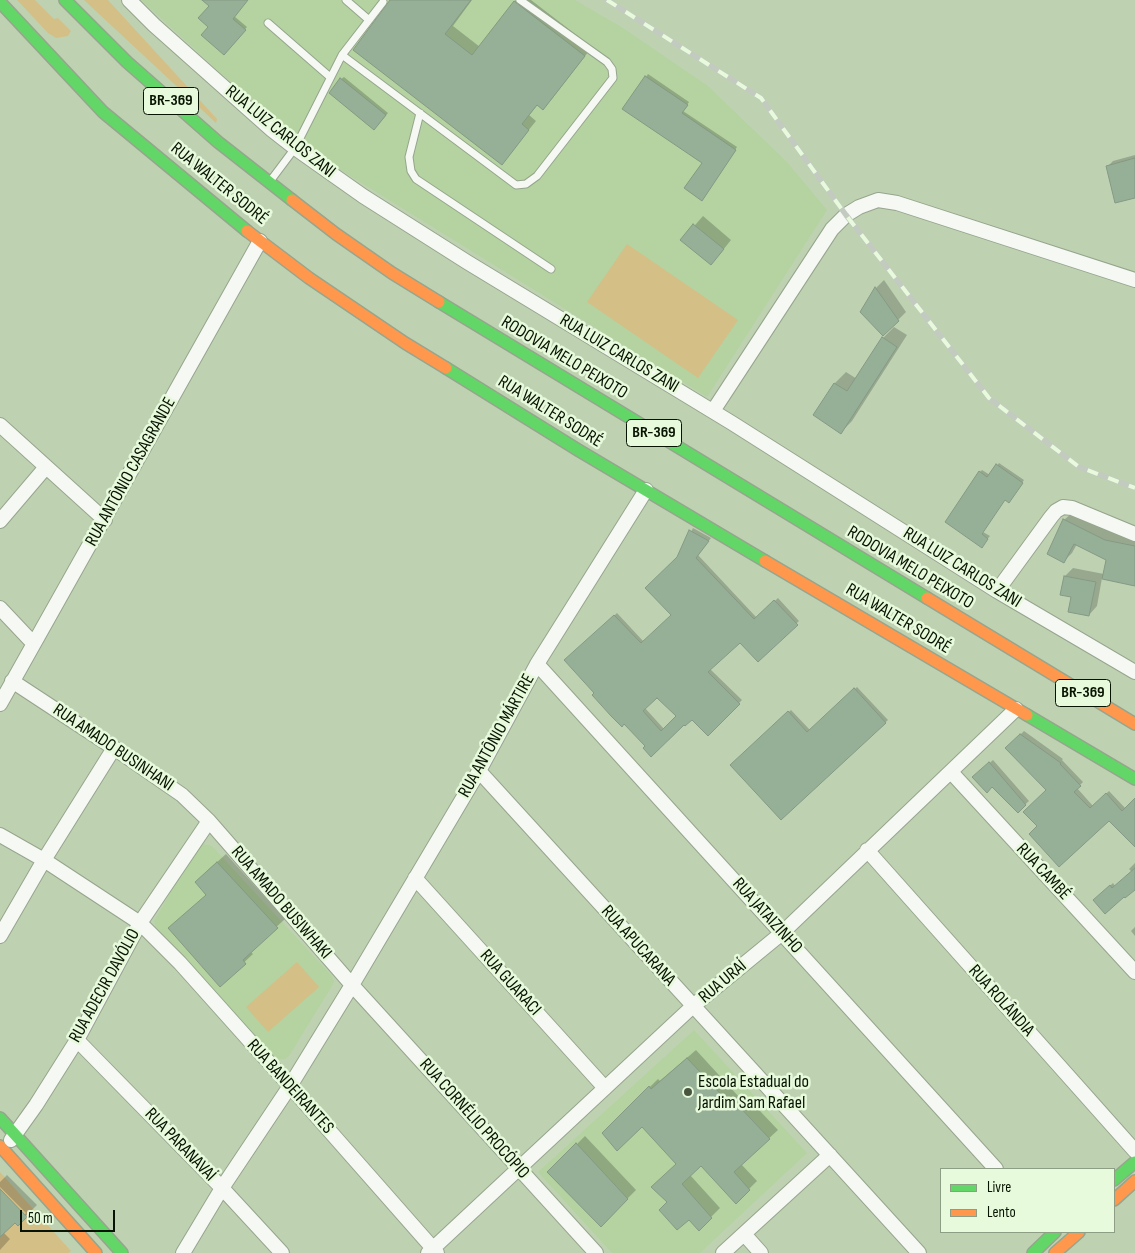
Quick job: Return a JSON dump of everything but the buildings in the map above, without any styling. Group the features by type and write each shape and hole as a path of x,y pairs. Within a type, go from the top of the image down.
{"street":[{"name":"RODOVIA MELO PEIXOTO","path":"65,0 134,68 218,142 336,234 392,273 1135,724"},
{"name":"RUA LUIZ CARLOS ZANI","path":"129,0 154,25 272,130 363,196 467,262 713,411 997,591 1135,672"},
{"name":"RUA WALTER SODRÉ","path":"0,2 103,112 309,278 406,343 646,490 1135,779"},
{"path":"713,411 832,229 846,215 859,207 878,200 897,203 1135,280"},
{"name":"RUA ANTÔNIO CASAGRANDE","path":"0,704 33,643 105,520 260,240"},
{"path":"0,425 105,520"},
{"path":"0,521 46,467"},
{"name":"RUA ANTÔNIO MÁRTIRE","path":"182,1253 222,1188 290,1086 479,771 538,664 646,490"},
{"path":"997,591 1051,517 1063,507 1072,508 1135,534"},
{"path":"0,608 33,643"},
{"name":"RUA JATAIZINHO","path":"538,664 995,1168"},
{"name":"RUA AMADO BUSINHANI","path":"12,681 182,795 209,821"},
{"name":"RUA URAÍ","path":"433,1251 693,1006 782,933 1016,709"},
{"path":"0,936 44,860 114,748"},
{"name":"RUA APUCARANA","path":"479,771 919,1253"},
{"name":"RUA CAMBÉ","path":"952,772 1135,972"},
{"name":"RUA ADECIR DAVÓLIO","path":"1,1149 16,1135 77,1040 140,923 209,821"},
{"name":"RUA AMADO BUSIWHAKI","path":"209,821 352,984"},
{"name":"RUA BANDEIRANTES","path":"0,835 44,860 140,923 180,963 290,1086 433,1251"},
{"name":"RUA ROLÂNDIA","path":"867,850 1135,1151"},
{"name":"RUA GUARACI","path":"415,878 606,1088"},
{"name":"RUA CORNÉLIO PROCÓPIO","path":"352,984 596,1253"},
{"name":"RUA PARANAVAÍ","path":"77,1040 222,1188 282,1253"},
{"path":"0,1118 122,1253"},
{"path":"1,1149 96,1253"},
{"path":"723,1253 830,1155"},
{"path":"1115,1179 1135,1162"},
{"path":"1115,1199 1135,1181"},
{"path":"82,1237 96,1224"},
{"path":"1033,1253 1053,1233"},
{"path":"1055,1233 1064,1250 1078,1233"},
{"path":"744,1234 762,1253"}],"lane":[{"path":"346,0 369,20"},
{"path":"342,55 516,185 526,184 537,176 613,78 612,70 607,62 520,0"},
{"path":"269,183 295,148 342,55 383,2"},
{"path":"268,23 330,77"},
{"path":"420,113 409,157 411,171 416,179 551,269"}],"shaded area":[{"path":"17,0 35,0 54,19 58,18 71,31 68,36 56,38 48,33"},
{"path":"84,0 108,0 217,119 216,123"},
{"path":"141,0 575,0 623,28 708,86 787,162 827,210 707,397 302,146"},
{"path":"627,244 738,320 698,378 587,302"},
{"path":"199,843 212,846 332,976 334,981 289,1056 285,1059 276,1060 157,931 155,926 154,921"},
{"path":"297,962 319,987 268,1032 246,1007"},
{"name":"Escola Estadual do Jardim Sam Rafael","path":"694,1030 807,1153 700,1253 612,1253 538,1172"},
{"path":"0,1172 71,1251 69,1253 0,1253"}],"railway":[{"path":"607,0 761,98 846,215 989,398 1079,467 1135,488"}],"traffic: fast":[{"path":"65,0 127,62 218,142 292,200"},
{"path":"0,2 103,112 247,231"},
{"path":"439,302 927,598"},
{"path":"446,368 578,450 765,561"},
{"path":"1027,715 1135,779"},
{"path":"0,1118 122,1253"},
{"path":"1115,1179 1135,1162"},
{"path":"1033,1253 1054,1233"}],"traffic: slow":[{"path":"292,200 336,234 392,273 439,302"},
{"path":"247,231 309,278 405,343 446,368"},
{"path":"765,561 1027,715"},
{"path":"927,598 1135,724"},
{"path":"0,1146 96,1253"},
{"path":"1115,1199 1135,1181"},
{"path":"1055,1253 1078,1233"}],"place":[{"name":"Escola Estadual do Jardim Sam Rafael","path":"688,1092"}]}
